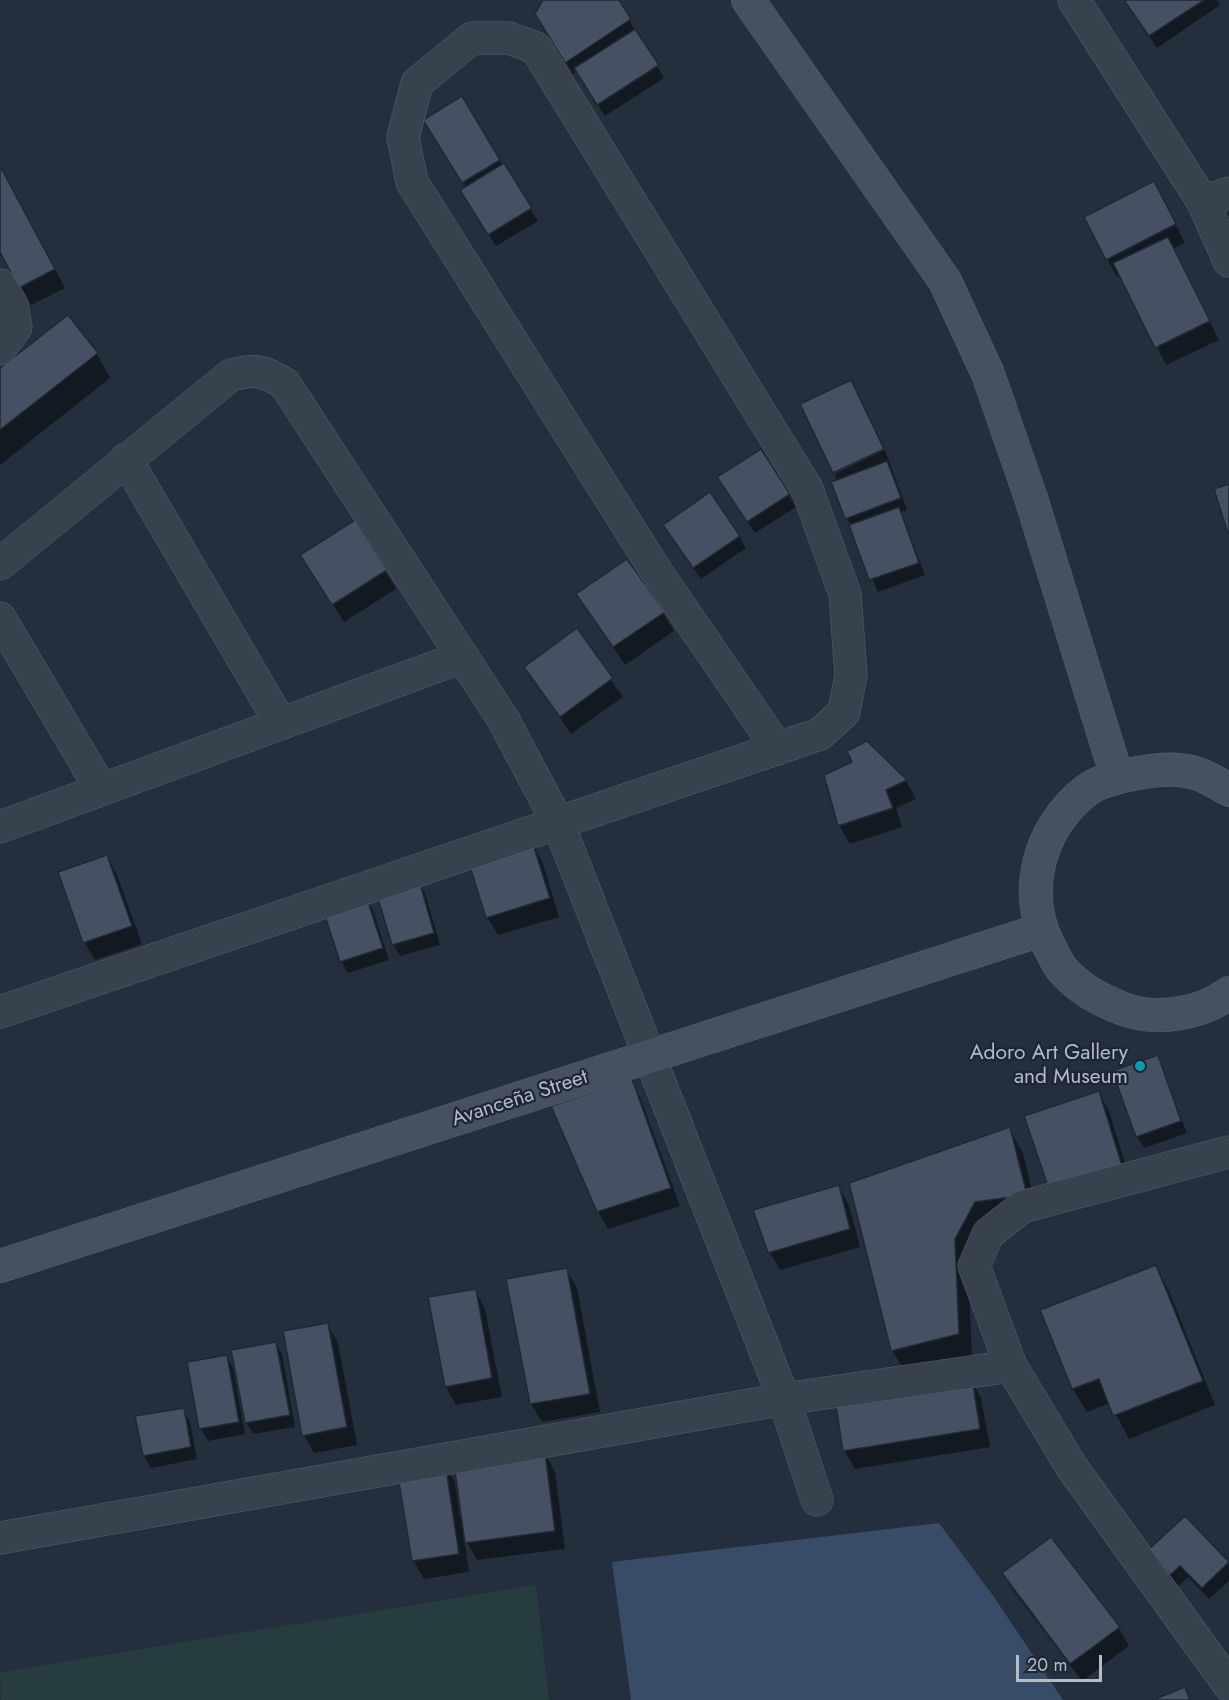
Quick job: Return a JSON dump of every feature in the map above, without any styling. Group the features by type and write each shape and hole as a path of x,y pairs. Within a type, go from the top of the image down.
{"street":[{"path":"748,0 945,281 988,374 1019,464 1117,777"},
{"path":"1074,0 1216,197 1229,261"},
{"path":"0,1012 778,749 820,734 844,712 851,675 845,594 807,489 536,48 509,38 472,38 417,83 403,137 412,182 656,571 778,749"},
{"path":"0,285 12,305 16,327 0,349"},
{"path":"0,564 231,375 251,370 271,375 285,384 503,719 558,823 784,1399 817,1500"},
{"path":"126,459 281,724"},
{"path":"0,618 101,789"},
{"path":"0,827 462,657"},
{"path":"1229,790 1200,775 1162,768 1117,777 1088,789 1060,816 1041,851 1034,890 1041,930 1060,967 1093,997 1133,1013 1176,1015 1217,1002 1229,993"},
{"name":"Avanceña Street","path":"0,1266 1041,930"},
{"path":"1229,1152 1022,1207 988,1234 974,1266 1011,1366 1071,1466 1229,1685"},
{"path":"0,1538 784,1399 1011,1366"}],"green space":[{"path":"536,1585 549,1700 1,1700 0,1672"}],"water":[{"path":"939,1523 994,1597 1063,1700 631,1700 612,1562"}],"building":[{"path":"543,0 619,0 631,19 565,63 535,14"},
{"path":"1124,0 1204,0 1149,36"},
{"path":"635,29 659,65 597,105 574,68"},
{"path":"462,96 500,160 462,183 423,120"},
{"path":"504,163 532,208 488,235 460,190"},
{"path":"0,166 55,269 19,288 0,252"},
{"path":"1154,181 1176,224 1106,260 1084,217"},
{"path":"1168,237 1210,321 1155,348 1113,263"},
{"path":"68,315 98,353 0,430 0,368"},
{"path":"851,380 884,449 833,473 800,404"},
{"path":"761,449 790,494 747,522 717,477"},
{"path":"887,461 901,498 845,519 831,482"},
{"path":"1229,484 1229,537 1214,489"},
{"path":"710,492 740,536 693,568 663,525"},
{"path":"899,507 919,563 869,580 849,525"},
{"path":"355,520 387,570 332,605 300,555"},
{"path":"627,559 665,612 613,647 576,594"},
{"path":"577,628 613,678 560,717 524,667"},
{"path":"867,741 907,780 886,790 893,808 838,826 824,775 852,762 847,751"},
{"path":"532,841 550,898 486,918 468,860"},
{"path":"107,855 132,926 83,943 58,872"},
{"path":"419,880 434,933 392,945 376,892"},
{"path":"366,896 383,948 340,962 323,910"},
{"path":"1158,1055 1181,1121 1136,1137 1112,1071"},
{"path":"632,1079 671,1188 597,1212 551,1106"},
{"path":"1099,1091 1123,1169 1049,1189 1024,1116"},
{"path":"1010,1127 1027,1195 975,1202 955,1239 959,1334 891,1351 849,1183"},
{"path":"839,1185 850,1229 768,1253 753,1210"},
{"path":"1156,1265 1203,1381 1113,1416 1099,1379 1072,1389 1040,1310"},
{"path":"567,1268 590,1394 530,1404 506,1279"},
{"path":"476,1289 492,1378 445,1387 428,1297"},
{"path":"328,1323 347,1427 302,1436 283,1331"},
{"path":"276,1342 290,1415 245,1423 231,1350"},
{"path":"227,1355 239,1422 199,1429 187,1362"},
{"path":"972,1378 980,1429 843,1451 835,1399"},
{"path":"184,1408 191,1447 143,1456 135,1416"},
{"path":"545,1452 555,1531 465,1543 454,1464"},
{"path":"445,1462 459,1554 412,1561 397,1470"},
{"path":"1185,1516 1229,1562 1202,1588 1180,1566 1170,1575 1147,1551"},
{"path":"1051,1537 1120,1627 1070,1664 1002,1573"},
{"path":"1185,1687 1190,1700 1153,1700"}],"place":[{"name":"Adoro Art Gallery and Museum","path":"1140,1066"}]}
